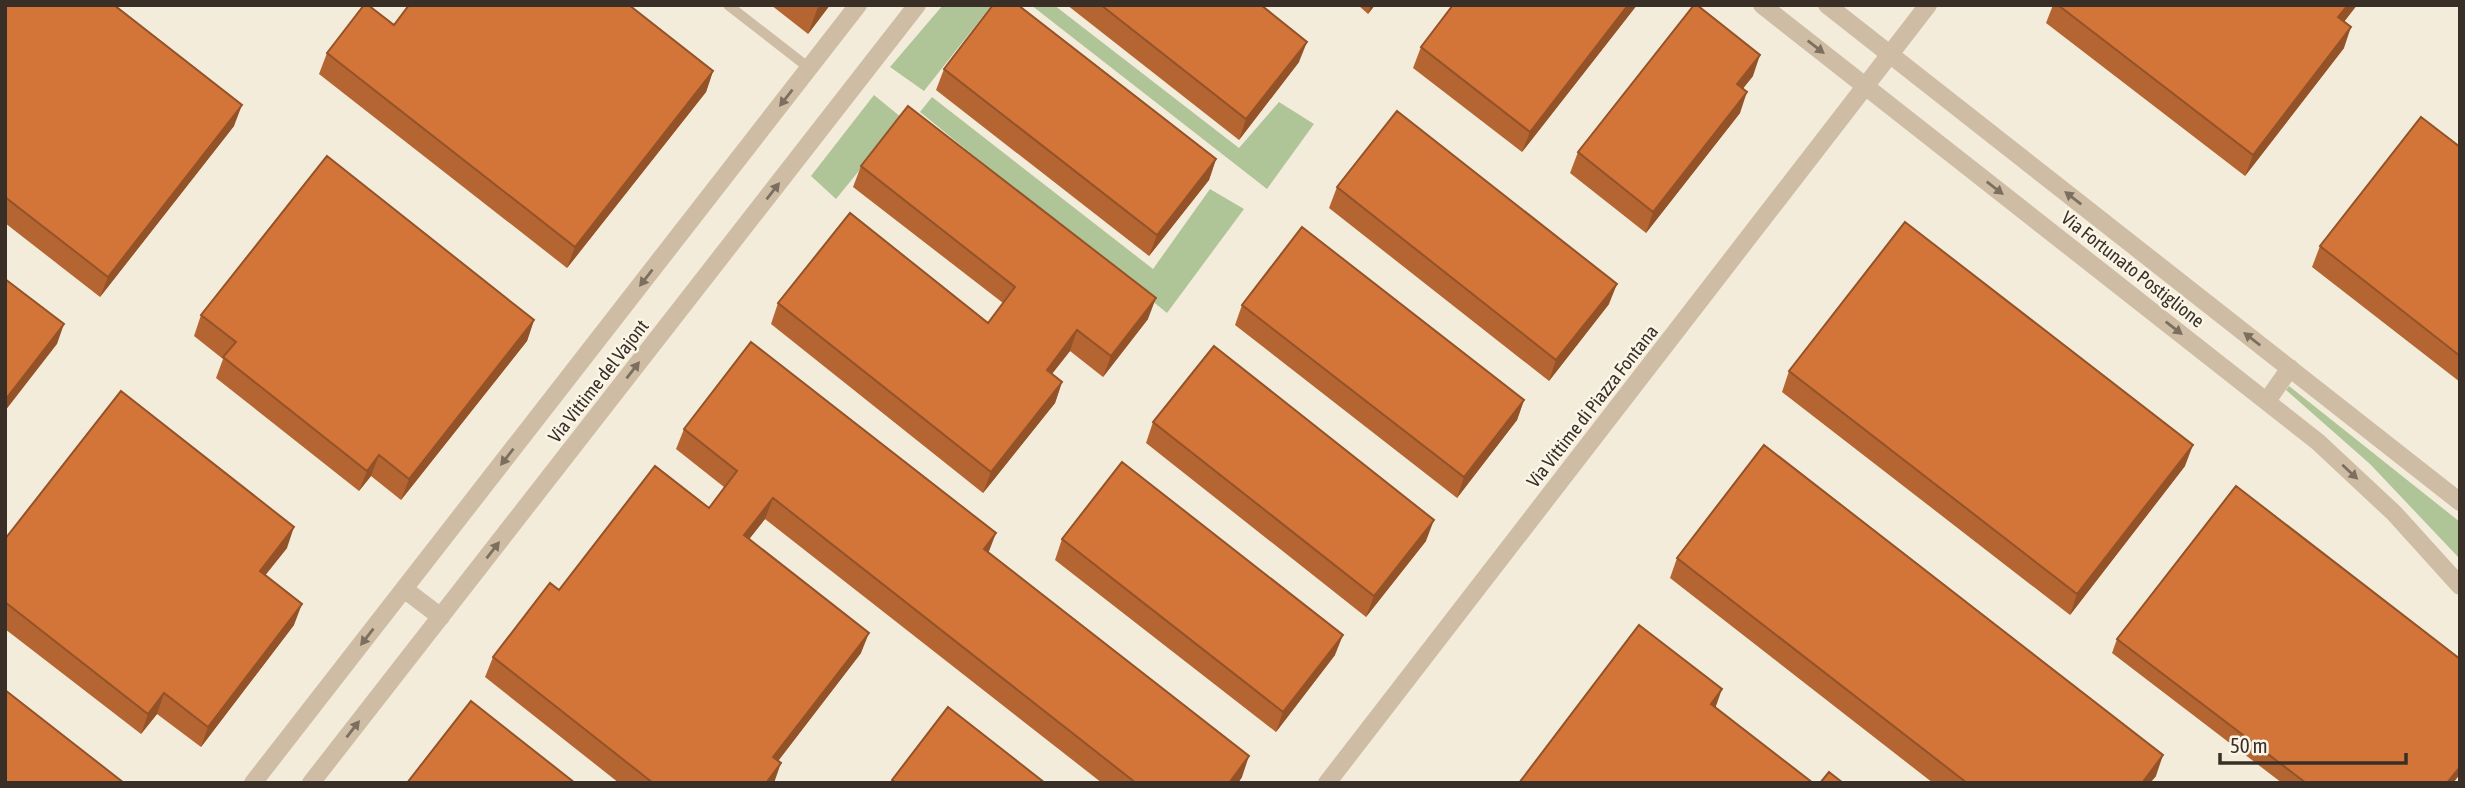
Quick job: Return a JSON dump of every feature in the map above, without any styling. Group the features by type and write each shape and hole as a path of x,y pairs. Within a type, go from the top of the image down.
{"street":[{"name":"Via Vittime del Vajont","path":"253,783 858,5"},
{"name":"Via Vittime del Vajont","path":"311,783 917,5"},
{"name":"Via Fortunato Postiglione","path":"1762,5 2318,442 2394,513 2460,586"},
{"name":"Via Fortunato Postiglione","path":"1827,5 2460,502"},
{"name":"Via Vittime di Piazza Fontana","path":"1327,783 1928,5"},
{"path":"2267,401 2290,368"},
{"path":"404,589 441,617"}],"lane":[{"path":"728,5 809,68"}],"green space":[{"path":"943,5 991,6 924,91 890,67"},
{"path":"1031,5 1054,5 1239,148 1279,102 1314,124 1267,189"},
{"path":"874,95 902,118 836,199 811,176"},
{"path":"932,97 1153,269 1210,189 1244,209 1167,313 920,112"},
{"path":"2289,386 2460,522 2460,559 2370,464 2286,390"}],"building":[{"path":"5,5 114,5 242,105 108,277 5,197"},
{"path":"364,5 368,5 394,25 409,5 629,5 713,71 575,247 327,53"},
{"path":"993,5 1018,5 1216,159 1157,235 944,69"},
{"path":"1101,5 1261,5 1307,42 1246,119"},
{"path":"1453,5 1628,5 1530,132 1421,47"},
{"path":"1694,5 1760,55 1737,84 1747,92 1653,212 1578,152"},
{"path":"2058,5 2348,5 2338,17 2351,27 2253,155"},
{"path":"908,106 1156,298 1111,356 1077,330 1047,370 1062,382 991,472 778,303 850,213 988,323 1015,287 861,166"},
{"path":"1397,111 1617,284 1556,360 1337,187"},
{"path":"2421,117 2460,147 2460,356 2320,246"},
{"path":"327,156 534,320 409,479 379,455 367,471 223,357 236,342 201,315"},
{"path":"1905,222 2193,445 2077,594 1789,371"},
{"path":"1302,227 1524,400 1464,477 1242,305"},
{"path":"5,279 64,324 5,400"},
{"path":"751,342 996,533 984,549 1249,756 1229,783 1136,783 773,498 744,535 869,633 773,757 781,763 766,783 653,783 493,657 550,583 559,590 655,466 709,508 737,471 684,429"},
{"path":"1214,346 1434,520 1374,596 1153,422"},
{"path":"121,391 294,527 260,571 302,604 208,727 164,693 148,714 5,602 5,539"},
{"path":"1764,445 2163,755 2142,783 1967,783 1677,558"},
{"path":"1122,462 1343,635 1283,712 1062,539"},
{"path":"2236,486 2460,659 2460,767 2447,783 2306,783 2117,639"},
{"path":"1639,625 1722,689 1711,704 1813,783 1519,783"},
{"path":"5,690 124,783 5,783"},
{"path":"471,701 575,783 407,783"},
{"path":"948,707 1045,783 896,783 892,780"},
{"path":"1829,772 1843,783 1820,783"}]}
